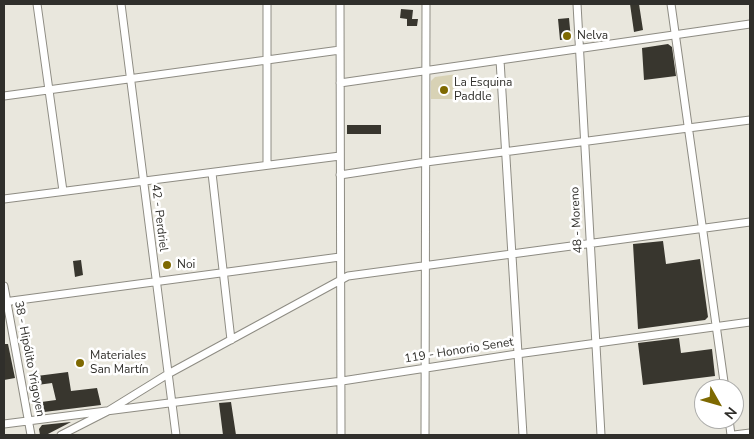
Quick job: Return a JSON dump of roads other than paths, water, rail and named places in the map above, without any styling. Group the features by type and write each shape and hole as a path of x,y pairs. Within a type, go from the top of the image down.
{"street":[{"path":"36,4 63,191"},
{"name":"42 - Perdriel","path":"120,4 176,435"},
{"path":"267,4 267,165"},
{"path":"341,435 340,50 343,4"},
{"path":"425,435 426,4"},
{"name":"48 - Moreno","path":"577,4 601,435"},
{"path":"671,4 724,379"},
{"path":"340,83 750,24"},
{"path":"4,96 340,50"},
{"path":"500,60 523,435"},
{"path":"340,175 750,120"},
{"path":"4,199 340,156"},
{"path":"212,173 231,340"},
{"path":"62,435 108,411 168,374 348,276 750,222"},
{"path":"5,301 340,257"},
{"name":"38 - Hipólito Yrigoyen","path":"4,286 5,301 31,435"},
{"name":"119 - Honorio Senet","path":"4,424 342,381 517,354 750,322"},
{"path":"733,435 750,433"}],"place":[{"name":"Nelva","path":"567,36"},
{"name":"La Esquina Paddle","path":"444,90"},
{"name":"Noi","path":"167,265"},
{"name":"Materiales San Martín","path":"80,363"}]}
